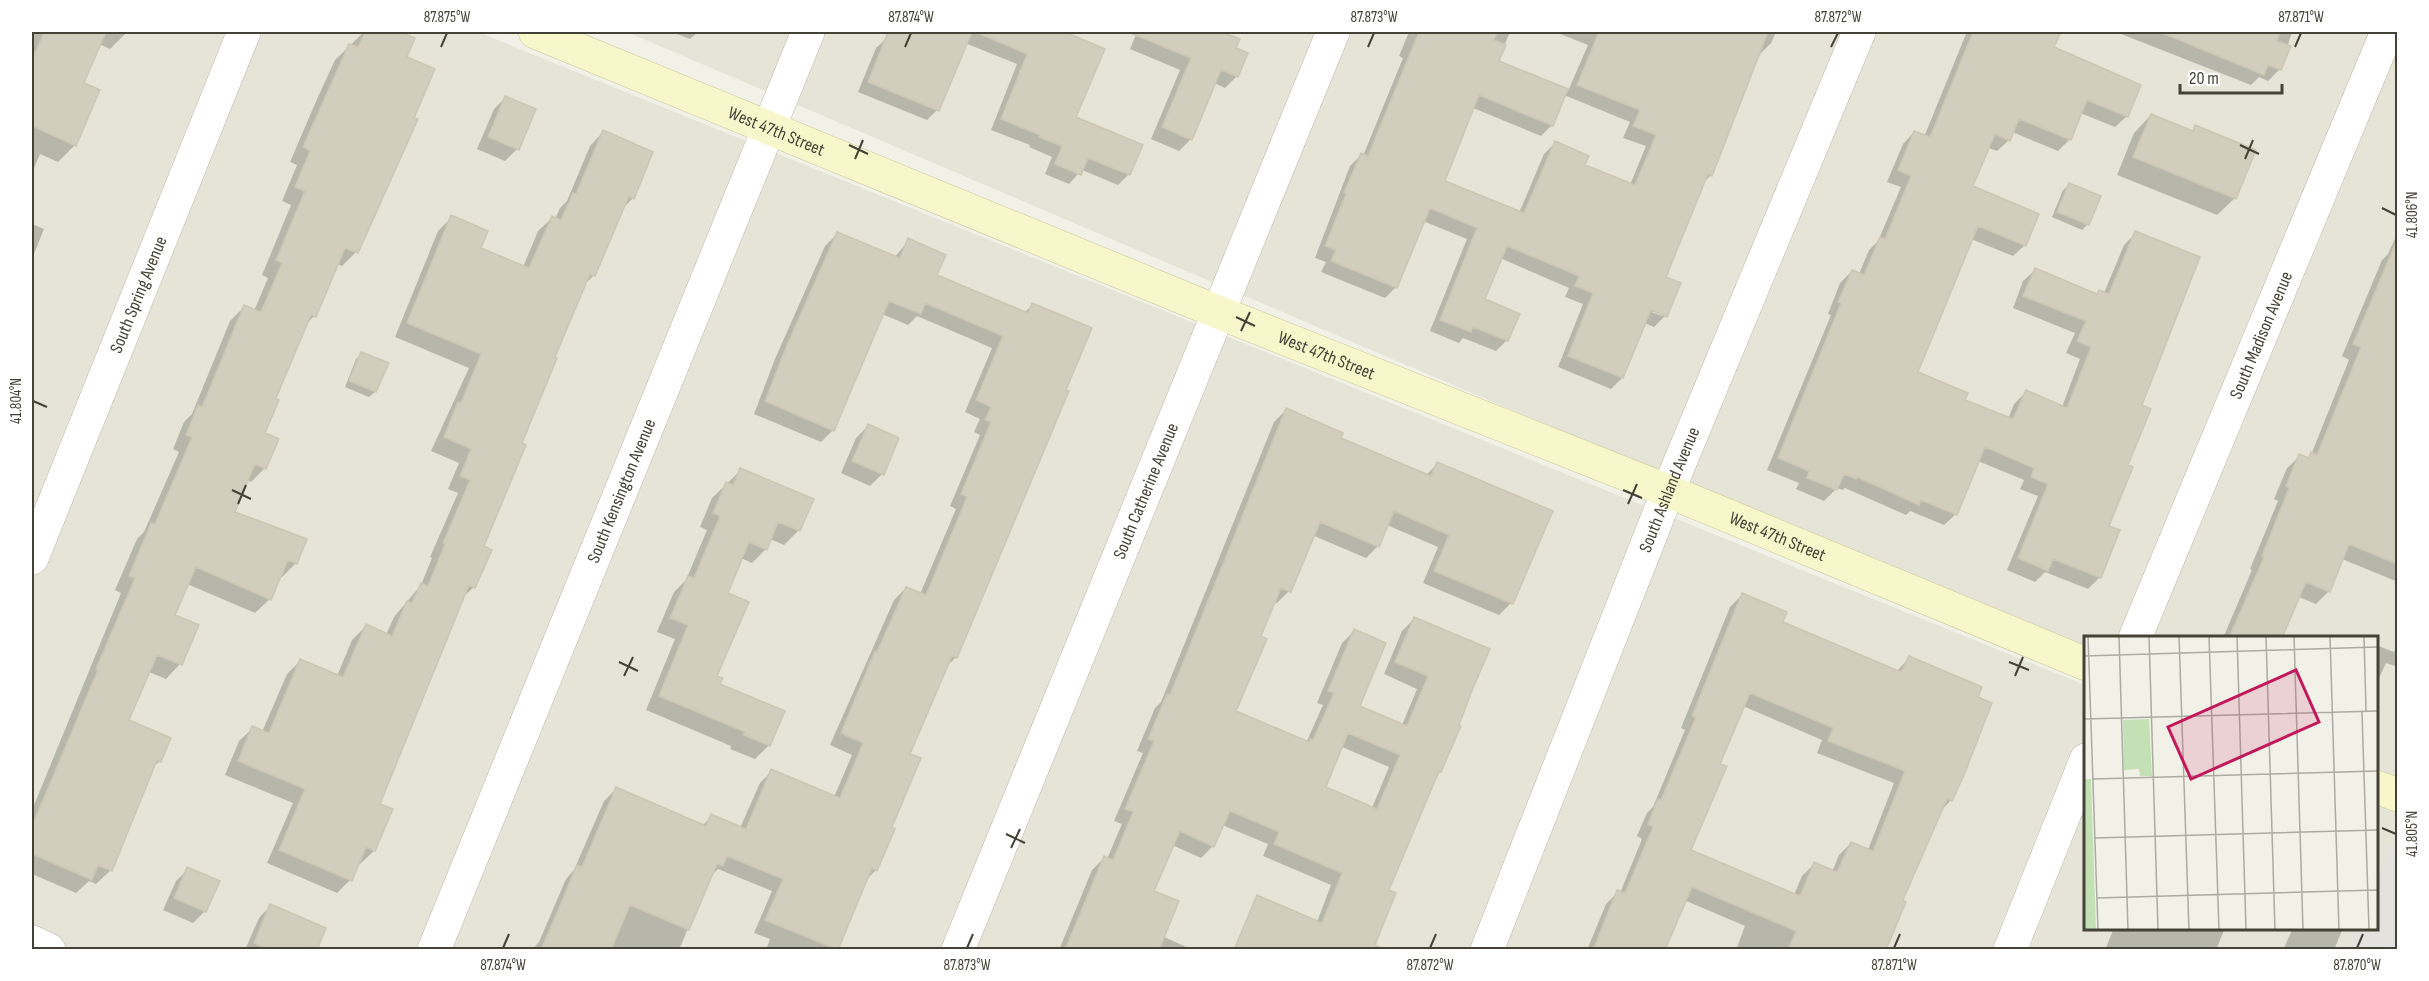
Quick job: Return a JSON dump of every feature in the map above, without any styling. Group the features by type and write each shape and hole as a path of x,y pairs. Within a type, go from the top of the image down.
{"main road":[{"name":"West 47th Street","path":"535,32 1218,312 1668,491 2084,664"},
{"path":"2378,788 2397,795"}],"street":[{"name":"South Spring Avenue","path":"32,558 244,32"},
{"name":"South Kensington Avenue","path":"434,950 808,32"},
{"name":"South Catherine Avenue","path":"958,950 1333,32"},
{"name":"South Ashland Avenue","path":"1487,950 1668,491 1858,32"},
{"name":"South Madison Avenue","path":"2136,636 2387,32"},
{"path":"2010,950 2084,763"},
{"path":"32,942 49,950"}],"shaded area":[{"path":"32,32 478,32 2084,685 2084,930 2378,930 2378,803 2397,812 2397,949 32,949"},
{"path":"627,32 2397,32 2397,788 2378,779 2378,636 2084,636 2084,655"},
{"path":"2392,844 2397,846 2397,949 2348,949 2357,930 2378,930 2378,879"}],"building":[{"path":"44,32 106,32 84,83 100,90 76,146 32,126 32,60"},
{"path":"365,32 400,32 415,38 407,57 435,69 414,118 418,119 358,253 345,248 316,317 311,315 276,398 279,400 265,433 279,439 266,469 255,464 235,512 307,539 297,564 288,560 271,600 196,567 175,615 199,625 182,665 157,655 129,720 171,738 161,762 157,760 112,871 98,865 92,880 32,854 32,826 135,578 129,576 151,523 155,524 192,437 186,435 198,405 202,407 244,305 261,312 282,263 276,260 305,191 295,187 310,151 303,147 349,44 358,47"},
{"path":"888,32 972,32 939,111 868,82"},
{"path":"975,32 1065,32 1105,49 1076,117 1143,145 1130,175 1088,158 1081,175 1055,164 1062,146 1001,119 1027,54"},
{"path":"1128,32 1222,32 1240,39 1236,48 1248,53 1238,77 1221,70 1192,140 1162,127 1191,58"},
{"path":"1419,32 1497,32 1494,40 1506,45 1499,61 1568,89 1553,126 1479,95 1445,181 1524,213 1555,141 1589,156 1585,165 1635,185 1656,135 1633,126 1640,110 1577,85 1599,32 1768,32 1712,176 1708,174 1666,277 1681,283 1667,317 1651,310 1623,378 1568,356 1593,293 1575,286 1579,276 1507,246 1485,299 1520,314 1508,341 1473,327 1471,332 1440,320 1477,228 1430,208 1397,288 1331,261 1336,250 1325,246 1346,194 1344,193 1361,153 1368,156"},
{"path":"1973,32 2061,32 2054,47 2141,85 2128,117 2087,100 2071,140 2019,119 2010,141 1995,134 1973,186 2039,214 2026,246 1978,226 1918,372 1968,393 1965,400 2013,419 2026,390 2067,408 2091,347 2077,341 2086,321 2023,296 2035,268 2097,294 2099,290 2109,294 2135,231 2200,257 2142,405 2151,409 2128,465 2133,467 2109,526 2120,530 2101,578 2053,559 2048,571 2018,558 2048,484 2031,477 2034,468 1985,447 1957,515 1921,500 1919,505 1857,477 1856,479 1844,474 1837,490 1807,478 1809,471 1778,458 1841,303 1838,302 1852,270 1864,275 1880,237 1885,239 1911,176 1898,170 1914,131 1930,137"},
{"path":"2160,32 2280,32 2277,41 2291,46 2281,70 2268,65 2264,75"},
{"path":"505,96 536,109 519,150 488,137"},
{"path":"2151,114 2193,131 2195,125 2256,150 2236,199 2133,157"},
{"path":"603,130 653,152 634,199 629,196 595,276 590,274 555,357 557,358 522,443 526,445 484,546 492,550 475,588 469,585 380,804 393,809 375,851 366,847 352,881 279,850 305,789 238,761 252,726 269,733 300,659 343,677 366,624 392,636 407,601 412,603 421,583 428,586 445,544 443,543 470,480 460,476 471,449 444,437 481,354 407,323 451,215 488,231 481,248 529,268 552,216 561,220 573,193 576,194"},
{"path":"2069,183 2101,196 2089,225 2057,212"},
{"path":"837,232 900,258 908,238 946,255 937,275 1028,313 1032,303 1092,328 1066,390 1069,391 957,658 952,656 910,754 921,758 892,827 895,829 877,871 872,868 838,950 765,920 783,879 727,856 723,866 717,864 689,930 630,905 611,950 541,950 577,865 582,867 616,787 706,826 711,814 746,829 771,769 840,798 863,743 841,733 875,651 877,652 906,587 926,595 967,497 961,494 991,422 985,420 991,407 976,400 1003,336 925,303 921,314 889,301 834,431 765,401"},
{"path":"2397,240 2397,564 2349,544 2330,592 2306,582 2283,636 2230,636 2264,557 2262,556 2289,488 2286,486 2299,454 2309,458 2311,452 2317,455 2361,347 2353,344"},
{"path":"361,352 389,363 376,392 349,381"},
{"path":"1286,408 1343,433 1341,438 1431,476 1437,462 1553,511 1513,604 1434,571 1449,535 1394,511 1379,547 1320,522 1291,592 1281,588 1261,636 1267,639 1236,711 1309,742 1310,739 1313,740 1334,693 1328,691 1354,629 1386,643 1360,706 1407,726 1428,676 1395,662 1414,617 1490,649 1459,725 1461,726 1441,772 1439,771 1389,890 1396,893 1375,945 1385,950 1234,950 1257,895 1322,923 1342,873 1274,844 1279,832 1230,811 1214,847 1180,831 1154,891 1179,901 1159,950 1065,950 1104,856 1113,860 1133,812 1125,809 1154,741 1148,739 1167,694 1170,695","holes":["1348,733 1400,755 1377,809 1326,787"]},
{"path":"868,424 899,438 884,475 852,461"},
{"path":"740,468 814,499 800,531 778,522 767,550 749,542 728,593 749,602 717,676 723,678 720,684 785,711 770,746 743,735 745,732 659,696 688,625 670,618 688,576 694,578 720,516 713,513 726,482 733,485"},
{"path":"1742,593 1787,612 1783,622 1901,672 1909,656 1982,687 1978,697 1992,703 1964,775 1952,801 1947,799 1903,900 1906,902 1886,950 1788,950 1796,931 1692,887 1665,950 1593,950 1617,890 1625,893 1653,827 1648,824 1658,799 1661,800 1696,717 1692,716","holes":["1750,693 1833,728 1828,741 1905,771 1873,851 1851,842 1837,872 1814,862 1800,896 1691,850 1727,766 1720,764"]},
{"path":"187,867 220,881 206,912 174,898"},
{"path":"270,904 326,928 317,950 269,950 254,943"}]}
